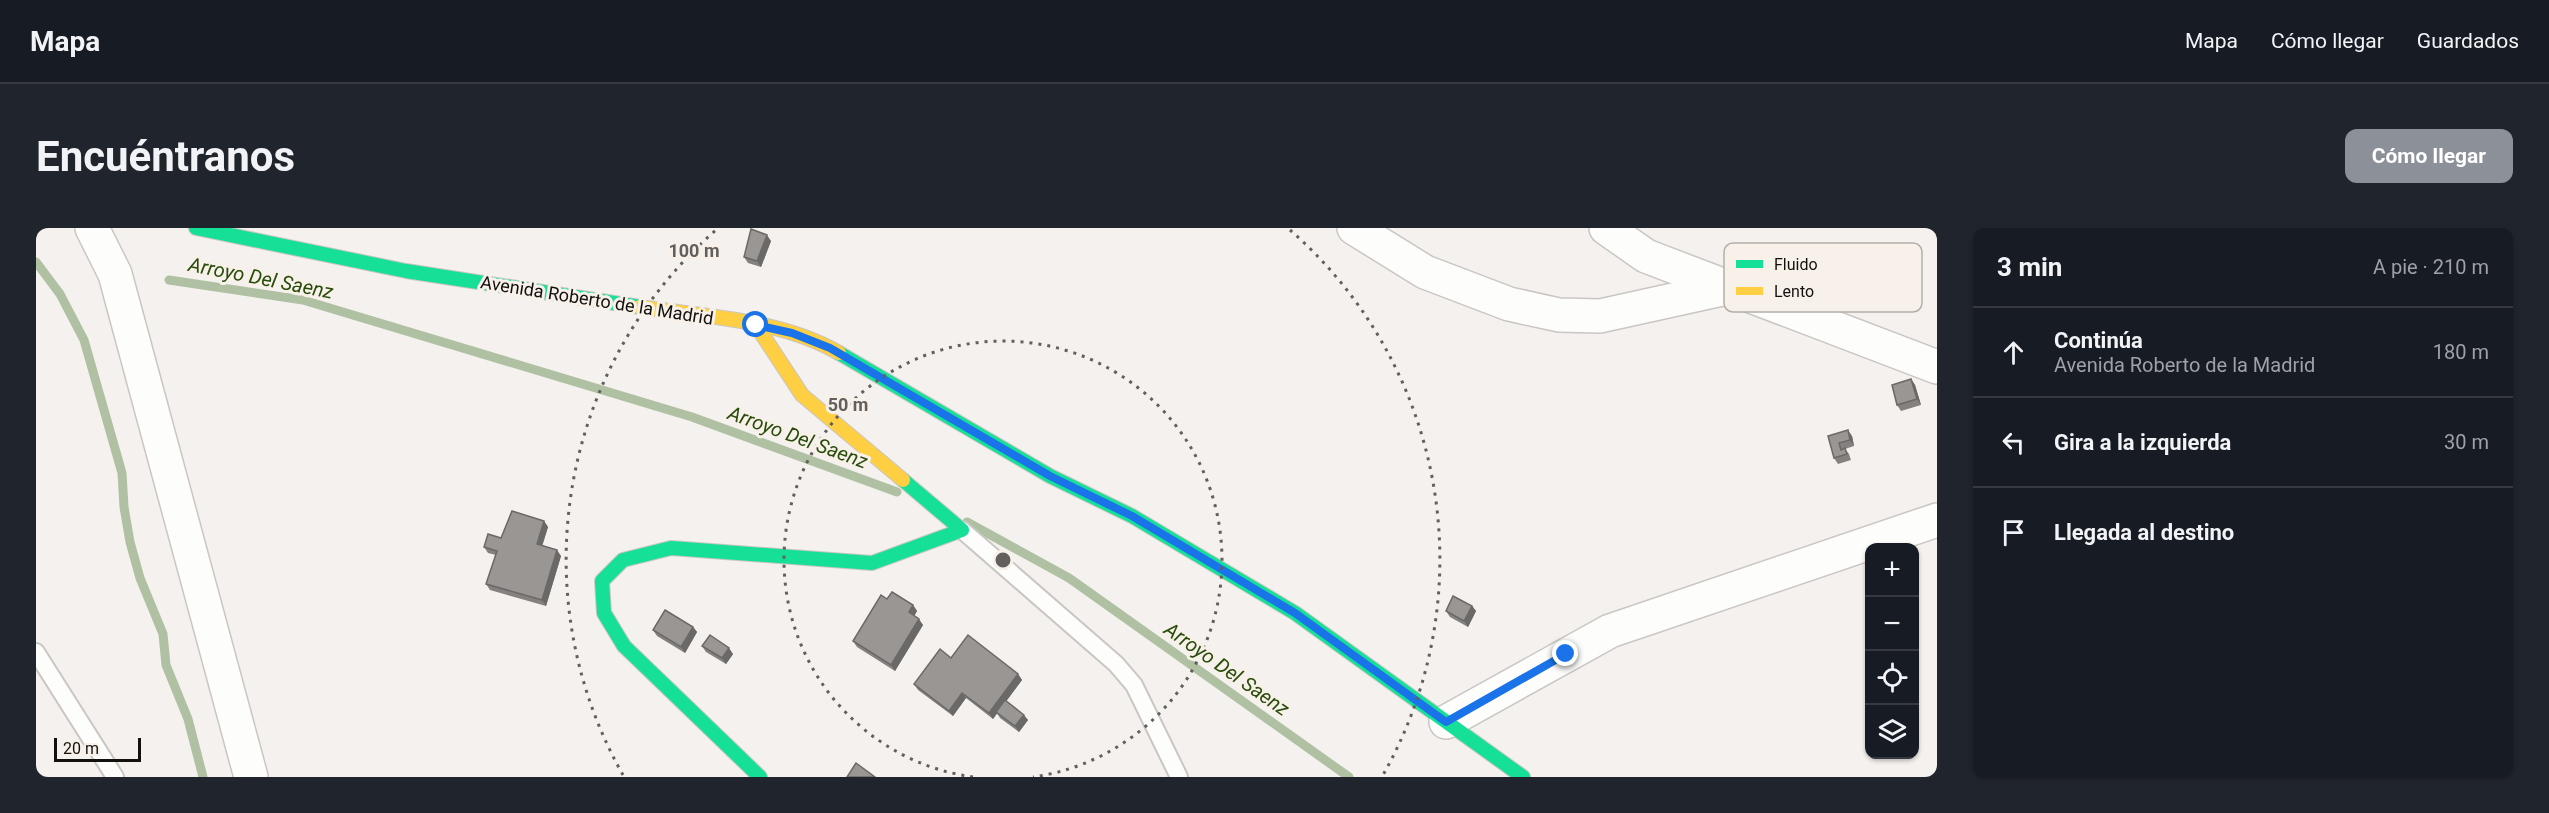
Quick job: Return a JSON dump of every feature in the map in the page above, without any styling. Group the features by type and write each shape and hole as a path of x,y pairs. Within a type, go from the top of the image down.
{"main road":[{"name":"Avenida Roberto de la Madrid","path":"196,228 406,271 756,325 792,333 830,348 1050,476 1132,516 1295,613 1522,777"},
{"path":"756,325 802,395 962,530 872,563 671,548 623,560 602,581 604,613 624,646 760,777"}],"street":[{"path":"92,228 115,274 251,777"},
{"path":"1354,228 1425,272 1509,304 1559,315 1600,316 1724,289"},
{"path":"1606,228 1646,256 1724,287"},
{"path":"1791,312 1937,367"},
{"path":"1446,722 1611,631 1937,520"}],"lane":[{"path":"962,530 1116,664 1134,685 1179,777"},
{"path":"36,652 115,777"}],"building":[{"path":"751,229 767,235 757,261 744,257"},
{"path":"1911,379 1917,399 1897,405 1892,385"},
{"path":"1848,430 1850,440 1839,443 1841,450 1845,448 1847,454 1834,458 1828,436"},
{"path":"512,511 544,521 537,544 557,550 542,600 486,584 497,551 484,547 488,534 501,538"},
{"path":"892,592 913,605 909,612 919,619 891,665 853,641 881,595 887,599"},
{"path":"1453,596 1472,606 1464,621 1446,611"},
{"path":"665,610 693,627 681,647 653,630"},
{"path":"710,635 729,648 722,658 702,646"},
{"path":"968,635 1018,674 989,713 962,693 949,711 914,684 940,649 951,658"},
{"path":"1005,700 1024,715 1015,726 996,712"},
{"path":"856,763 875,777 847,777"}],"waterway":[{"path":"36,262 60,294 84,340 122,473 124,507 130,542 140,578 163,634 166,665 188,719 203,777"},
{"name":"Arroyo Del Saenz","path":"169,280 303,300 692,417 897,492"},
{"name":"Arroyo Del Saenz","path":"967,522 1069,578 1349,777"}],"traffic: fast":[{"path":"196,228 406,271 640,307"},
{"path":"839,353 1050,476 1132,516 1295,613 1523,777"},
{"path":"760,777 624,646 604,613 602,581 623,560 671,548 872,563 962,530 903,480"}],"traffic: slow":[{"path":"640,307 768,326 793,333 839,353"},
{"path":"756,325 802,395 903,480"}],"route":[{"path":"756,325 792,333 830,348 1050,476 1132,516 1295,613 1446,722 1566,654"}]}
